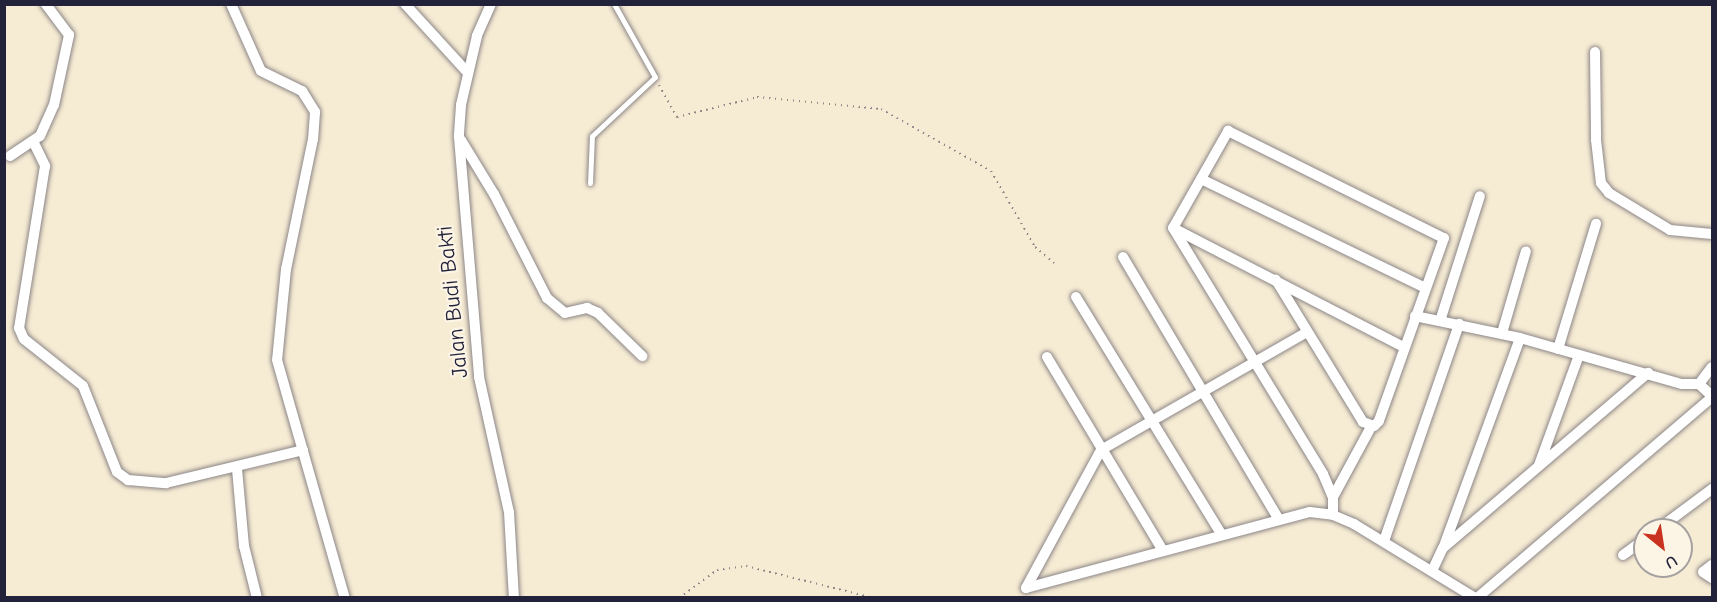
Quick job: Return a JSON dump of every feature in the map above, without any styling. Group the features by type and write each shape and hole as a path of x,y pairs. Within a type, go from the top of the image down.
{"street":[{"path":"10,156 33,141 46,126 54,105 68,45 68,29 46,4"},
{"path":"231,4 261,70 302,91 315,112 313,139 286,269 277,360 345,597"},
{"path":"405,4 468,73"},
{"name":"Jalan Budi Bakti","path":"491,4 477,36 468,73 459,137 479,377 509,512 514,597"},
{"path":"1595,52 1595,132 1601,183 1609,193 1670,230 1713,234"},
{"path":"1173,228 1228,131 1444,238 1379,421 1371,427 1333,497 1333,515"},
{"path":"459,137 494,194 547,298 565,313 587,308 598,313 642,356"},
{"path":"33,141 45,166 21,334 83,386 122,477 166,483 237,469 303,450"},
{"path":"1201,179 1425,288"},
{"path":"1440,321 1480,196"},
{"path":"1558,350 1596,224"},
{"path":"1173,228 1404,348"},
{"path":"1173,228 1255,359 1333,497"},
{"path":"1502,333 1526,251"},
{"path":"1123,257 1278,518"},
{"path":"1276,280 1363,422 1371,427"},
{"path":"1076,297 1222,535"},
{"path":"1307,332 1255,359 1101,450 1026,588 1278,518 1310,512 1333,515 1384,541 1476,597 1713,396 1699,384 1682,384 1502,333 1415,316"},
{"path":"1384,541 1459,324"},
{"path":"1433,569 1443,548 1520,338"},
{"path":"1538,467 1579,355"},
{"path":"1047,357 1163,551"},
{"path":"1699,384 1713,367"},
{"path":"1443,548 1648,373"},
{"path":"237,469 244,546 257,597"},
{"path":"1673,518 1713,489"},
{"path":"1623,555 1633,548"},
{"path":"1713,564 1703,572 1713,578"}],"lane":[{"path":"590,183 592,136 655,77 614,4"}],"path":[{"path":"655,77 677,117 757,97 881,109 991,171 1035,247 1054,263"},
{"path":"679,597 717,570 746,566 874,597"}]}
